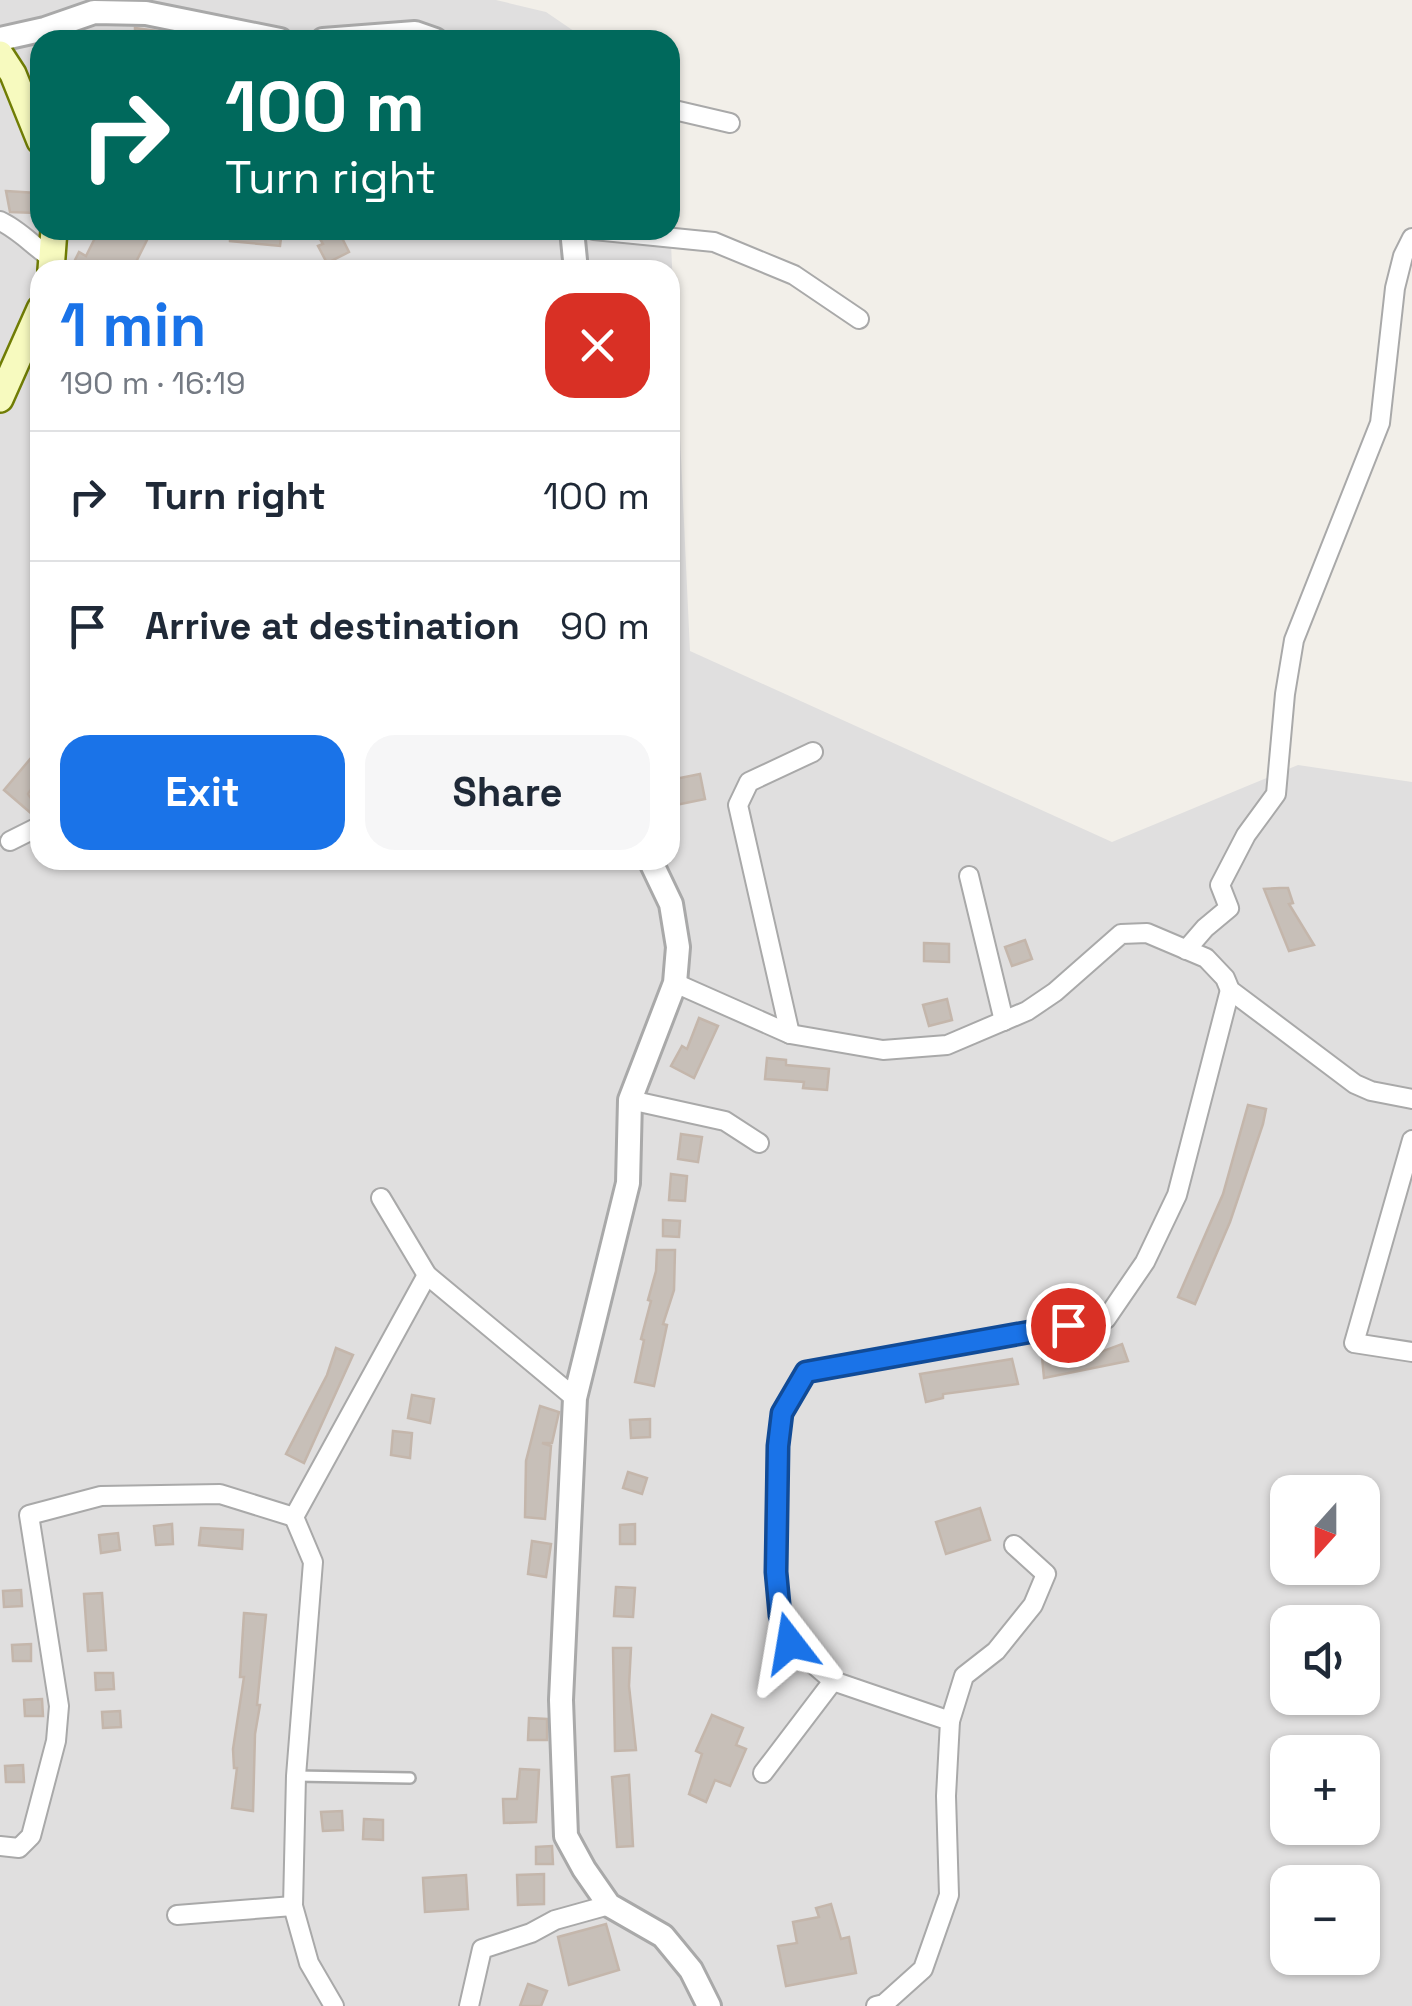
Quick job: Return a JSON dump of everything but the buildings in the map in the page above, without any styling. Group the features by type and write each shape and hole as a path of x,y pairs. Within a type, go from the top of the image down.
{"main road":[{"path":"4,67 30,120"},
{"path":"0,400 30,331"}],"street":[{"path":"40,30 94,12 112,12 146,13 230,30"},
{"path":"0,39 30,32"},
{"path":"680,112 730,123"},
{"path":"0,221 13,227 48,260"},
{"path":"1186,950 1229,908 1220,885 1246,834 1276,794 1294,640 1380,423 1395,288 1412,238"},
{"path":"680,239 714,242 794,275 859,320"},
{"path":"790,1034 738,804 749,782 813,752"},
{"path":"10,842 30,831"},
{"path":"655,870 671,904 678,946 675,983 630,1100 628,1182 575,1398 562,1700 566,1836 609,1904 663,1936 691,1970 709,2006"},
{"path":"970,876 1004,1022"},
{"path":"675,983 790,1034 883,1050 947,1045 1004,1022 1055,992 1121,934 1147,933 1206,958 1225,978 1230,990 1356,1084 1371,1091 1412,1098"},
{"path":"950,1720 832,1682 790,1643 780,1615 776,1572 782,1413 806,1372 1106,1318 1145,1262 1177,1194 1230,990"},
{"path":"630,1100 725,1121 759,1143"},
{"path":"1412,1140 1354,1343 1412,1352"},
{"path":"381,1198 427,1275 575,1398"},
{"path":"294,1517 427,1275"},
{"path":"0,1846 18,1848 31,1836 58,1724 59,1706 28,1516 101,1496 220,1494 294,1517 314,1562 296,1776 294,1906 309,1962 334,2006"},
{"path":"876,2006 884,2004 923,1969 948,1895 946,1796 950,1720 964,1676 996,1650 1033,1605 1046,1574 1014,1544"},
{"path":"762,1773 832,1682"},
{"path":"469,2006 482,1949 609,1904"},
{"path":"178,1915 294,1906"}],"lane":[{"path":"296,1776 410,1778"}],"shaded area":[{"path":"0,0 496,0 546,12 572,30 30,30 30,240 671,240 672,260 30,260 30,870 680,870 680,436 690,651 1112,842 1298,765 1412,782 1412,2006 0,2006"}],"route":[{"path":"790,1643 780,1615 776,1572 778,1446 782,1413 806,1372 1068,1325"}]}
